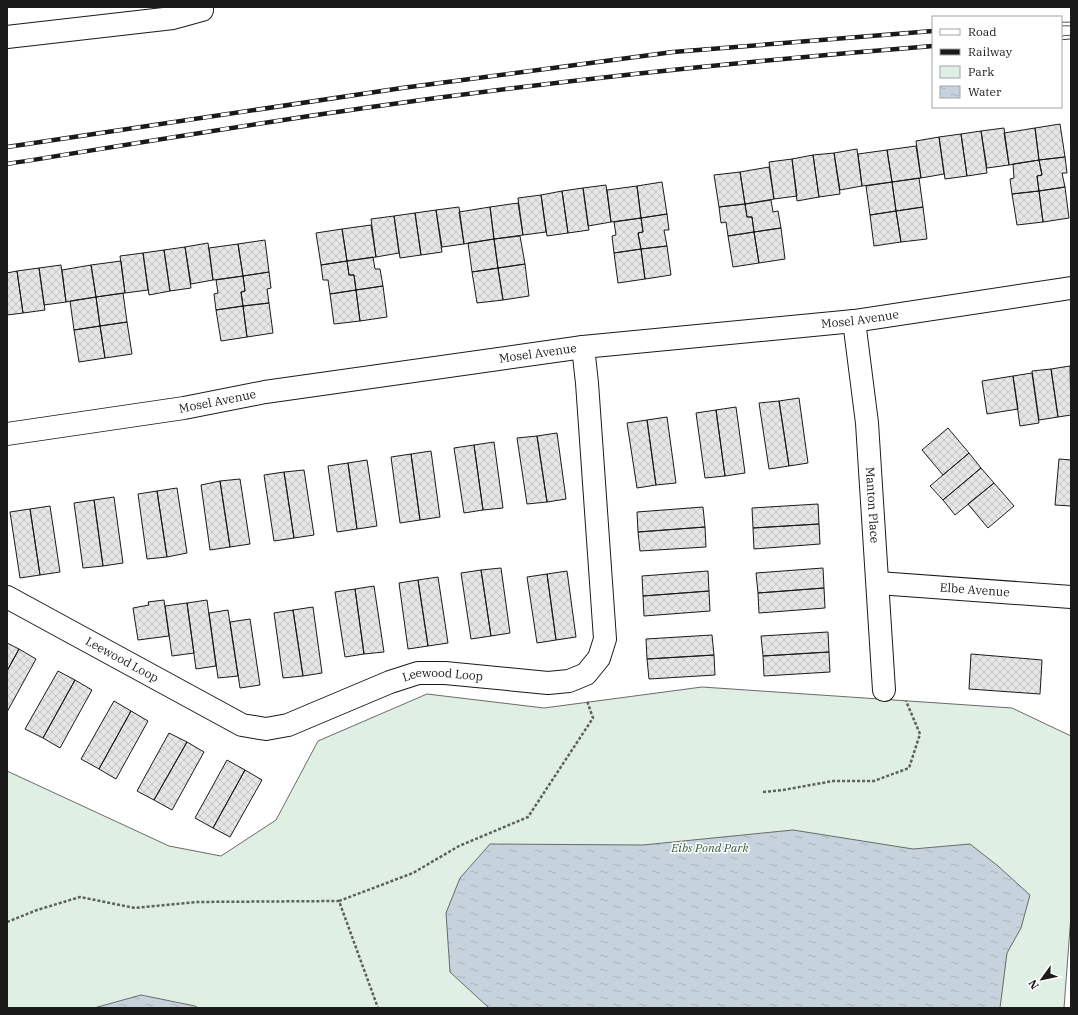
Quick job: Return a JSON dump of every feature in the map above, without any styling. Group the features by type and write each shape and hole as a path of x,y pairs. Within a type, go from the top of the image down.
{"street":[{"path":"7,37 173,18 202,10"},
{"name":"Mosel Avenue","path":"7,434 184,408 265,392 583,347 854,321 1071,288"},
{"name":"Manton Place","path":"854,321 867,423 884,684"},
{"name":"Leewood Loop","path":"7,597 242,725 266,729 288,725 390,682 418,673 445,673 548,683 569,681 586,674 599,658 605,639 587,383 583,347"},
{"name":"Elbe Avenue","path":"878,583 1071,597"}],"path":[{"path":"7,922 38,910 80,897 135,908 196,902 339,900 413,873 458,846 528,817 593,718 587,702 586,674"},
{"path":"763,792 833,781 874,782 909,768 920,734 905,699 884,684"},
{"path":"339,900 378,1008"}],"green space":[{"name":"Eibs Pond Park","path":"702,687 1012,708 1071,736 1071,915 1064,1008 7,1008 7,771 169,846 221,856 276,820 318,741 427,694 544,708"}],"water":[{"path":"793,830 913,849 970,844 998,866 1030,895 1021,928 1007,953 1000,1008 489,1008 450,972 446,913 460,878 490,844 643,845"},
{"path":"141,995 195,1006 198,1008 94,1008"}],"building":[{"path":"1060,124 1065,157 1039,160 1035,128"},
{"path":"1004,128 1009,165 987,168 981,131"},
{"path":"1035,128 1039,160 1009,165 1004,133"},
{"path":"981,131 987,173 967,176 961,134"},
{"path":"961,134 967,176 945,179 939,137"},
{"path":"939,137 944,174 921,178 916,141"},
{"path":"916,146 921,178 892,182 887,150"},
{"path":"857,149 862,186 840,190 834,153"},
{"path":"887,150 892,182 862,186 858,154"},
{"path":"834,153 840,194 819,197 813,155"},
{"path":"813,155 819,197 797,201 792,159"},
{"path":"1065,157 1067,173 1062,173 1065,187 1039,191 1037,176 1042,175 1039,160"},
{"path":"792,159 797,196 774,199 769,162"},
{"path":"1039,160 1042,175 1037,176 1039,191 1012,194 1010,179 1014,178 1013,164"},
{"path":"769,167 774,199 745,204 740,172"},
{"path":"740,172 745,204 719,207 714,175"},
{"path":"919,178 923,207 896,211 892,182"},
{"path":"662,182 667,214 641,218 637,186"},
{"path":"892,182 896,211 870,215 866,186"},
{"path":"606,185 611,222 588,226 583,188"},
{"path":"637,186 641,218 611,222 607,190"},
{"path":"1065,187 1069,218 1043,222 1039,191"},
{"path":"583,188 589,230 568,233 562,191"},
{"path":"562,191 568,233 547,236 541,195"},
{"path":"1039,191 1043,222 1017,225 1012,194"},
{"path":"541,195 546,232 523,235 518,198"},
{"path":"771,200 773,212 778,211 781,228 754,232 752,217 747,217 745,204"},
{"path":"518,203 523,235 494,239 490,207"},
{"path":"745,204 747,217 752,217 754,232 728,236 726,222 721,223 719,207"},
{"path":"459,207 464,244 442,247 436,210"},
{"path":"490,207 494,239 464,244 459,212"},
{"path":"923,207 927,239 901,242 896,211"},
{"path":"436,210 442,252 421,255 415,213"},
{"path":"896,211 901,242 874,246 870,215"},
{"path":"415,213 421,255 400,258 394,216"},
{"path":"667,214 669,230 664,230 667,246 641,249 638,233 643,232 641,218"},
{"path":"394,216 399,253 376,257 371,219"},
{"path":"641,218 643,232 638,233 641,249 614,253 612,236 616,235 614,222"},
{"path":"371,225 376,257 347,261 342,229"},
{"path":"781,228 785,259 759,263 754,232"},
{"path":"342,229 347,261 321,265 316,233"},
{"path":"754,232 759,263 733,267 728,236"},
{"path":"520,236 525,264 498,268 494,239"},
{"path":"494,239 498,268 472,272 468,243"},
{"path":"265,240 269,272 243,276 238,244"},
{"path":"208,243 213,280 191,284 185,247"},
{"path":"238,244 243,276 213,280 209,248"},
{"path":"667,246 671,275 645,279 641,249"},
{"path":"185,247 191,288 170,291 164,250"},
{"path":"641,249 645,279 618,283 614,253"},
{"path":"164,250 170,291 149,295 143,253"},
{"path":"143,253 148,290 125,293 120,256"},
{"path":"373,257 375,269 380,269 383,286 356,290 354,275 349,275 347,261"},
{"path":"121,261 125,293 96,297 91,265"},
{"path":"347,261 349,275 354,275 356,290 330,294 328,280 323,280 321,265"},
{"path":"525,264 529,296 503,300 498,268"},
{"path":"61,265 66,302 44,305 39,268"},
{"path":"91,265 96,297 66,302 62,270"},
{"path":"39,268 45,310 23,313 17,271"},
{"path":"498,268 503,300 477,303 472,272"},
{"path":"17,271 23,313 7,315 7,273"},
{"path":"269,272 271,288 267,289 269,303 243,306 241,292 245,291 243,276"},
{"path":"243,276 245,291 241,292 243,306 216,310 214,294 218,293 216,280"},
{"path":"383,286 387,317 360,321 356,290"},
{"path":"356,290 360,321 334,324 330,294"},
{"path":"123,293 127,322 100,326 96,297"},
{"path":"96,297 100,326 74,330 70,301"},
{"path":"269,303 273,333 247,337 243,306"},
{"path":"243,306 247,337 221,341 216,310"},
{"path":"127,322 132,354 105,358 100,326"},
{"path":"100,326 105,358 79,362 74,330"},
{"path":"1070,366 1071,415 1058,417 1051,369"},
{"path":"1051,369 1058,417 1039,420 1032,371"},
{"path":"1032,373 1039,423 1020,426 1013,376"},
{"path":"1013,376 1018,409 987,414 982,381"},
{"path":"799,398 808,463 789,466 779,401"},
{"path":"779,401 789,466 769,469 759,403"},
{"path":"736,407 745,473 725,476 716,410"},
{"path":"716,410 725,476 705,478 696,413"},
{"path":"667,417 676,483 656,485 647,420"},
{"path":"647,420 656,485 637,488 627,423"},
{"path":"948,428 969,453 943,475 922,450"},
{"path":"557,433 566,499 547,502 537,436"},
{"path":"537,436 547,502 527,504 517,438"},
{"path":"494,442 503,508 483,510 474,445"},
{"path":"474,445 483,510 464,513 454,448"},
{"path":"431,451 440,517 420,520 411,454"},
{"path":"969,453 981,468 943,500 930,486"},
{"path":"411,454 420,520 400,523 391,457"},
{"path":"1059,459 1071,460 1071,506 1055,505"},
{"path":"367,460 377,526 357,529 348,463"},
{"path":"348,463 357,529 337,532 328,466"},
{"path":"981,468 994,483 955,515 943,500"},
{"path":"304,470 314,535 294,538 284,472"},
{"path":"284,472 294,538 274,541 264,475"},
{"path":"240,479 250,544 230,547 220,481"},
{"path":"220,481 230,547 210,550 201,485"},
{"path":"994,483 1014,506 988,528 968,504"},
{"path":"177,488 187,553 167,557 157,491"},
{"path":"157,491 167,557 147,559 138,494"},
{"path":"114,497 123,563 103,566 94,500"},
{"path":"94,500 103,566 83,568 74,503"},
{"path":"818,504 819,524 753,528 752,508"},
{"path":"50,506 60,572 40,575 30,509"},
{"path":"703,507 705,527 638,532 637,512"},
{"path":"30,509 40,575 20,578 10,512"},
{"path":"819,524 820,544 754,549 753,528"},
{"path":"705,527 706,547 640,551 638,532"},
{"path":"501,568 510,633 491,636 481,570"},
{"path":"823,568 824,588 758,593 756,573"},
{"path":"481,570 491,636 471,639 461,573"},
{"path":"567,571 576,637 556,640 547,574"},
{"path":"708,571 709,591 643,596 642,576"},
{"path":"547,574 556,640 537,643 527,577"},
{"path":"438,577 448,643 428,646 418,580"},
{"path":"418,580 428,646 408,649 399,583"},
{"path":"374,586 384,652 364,654 355,589"},
{"path":"824,588 825,608 759,613 758,593"},
{"path":"355,589 364,654 345,657 335,592"},
{"path":"709,591 710,611 644,616 643,596"},
{"path":"164,600 169,636 138,640 133,608 149,605 148,602"},
{"path":"207,600 216,666 196,669 187,603"},
{"path":"187,603 194,653 172,656 165,606"},
{"path":"313,607 322,673 303,676 293,610"},
{"path":"228,610 238,676 218,678 209,613"},
{"path":"293,610 303,676 283,678 274,613"},
{"path":"250,619 260,685 240,688 230,622"},
{"path":"828,632 829,652 763,656 761,636"},
{"path":"712,635 714,655 647,659 646,639"},
{"path":"7,643 19,649 7,671"},
{"path":"19,649 36,659 7,712 7,671"},
{"path":"829,652 830,672 764,676 763,656"},
{"path":"971,654 1042,660 1040,694 969,689"},
{"path":"714,655 715,675 649,679 647,659"},
{"path":"58,671 75,680 43,738 25,729"},
{"path":"75,680 92,690 60,748 43,738"},
{"path":"114,701 131,711 99,769 81,759"},
{"path":"131,711 148,721 116,779 99,769"},
{"path":"169,733 187,742 154,800 137,791"},
{"path":"187,742 204,752 172,810 154,800"},
{"path":"227,760 245,770 213,828 195,818"},
{"path":"245,770 262,780 230,837 213,828"}],"railway":[{"path":"1062,24 1071,24"},
{"path":"7,147 402,88 673,52 932,31"},
{"path":"1062,38 1071,37"},
{"path":"7,164 186,135 435,98 577,80 719,65 932,46"}]}
